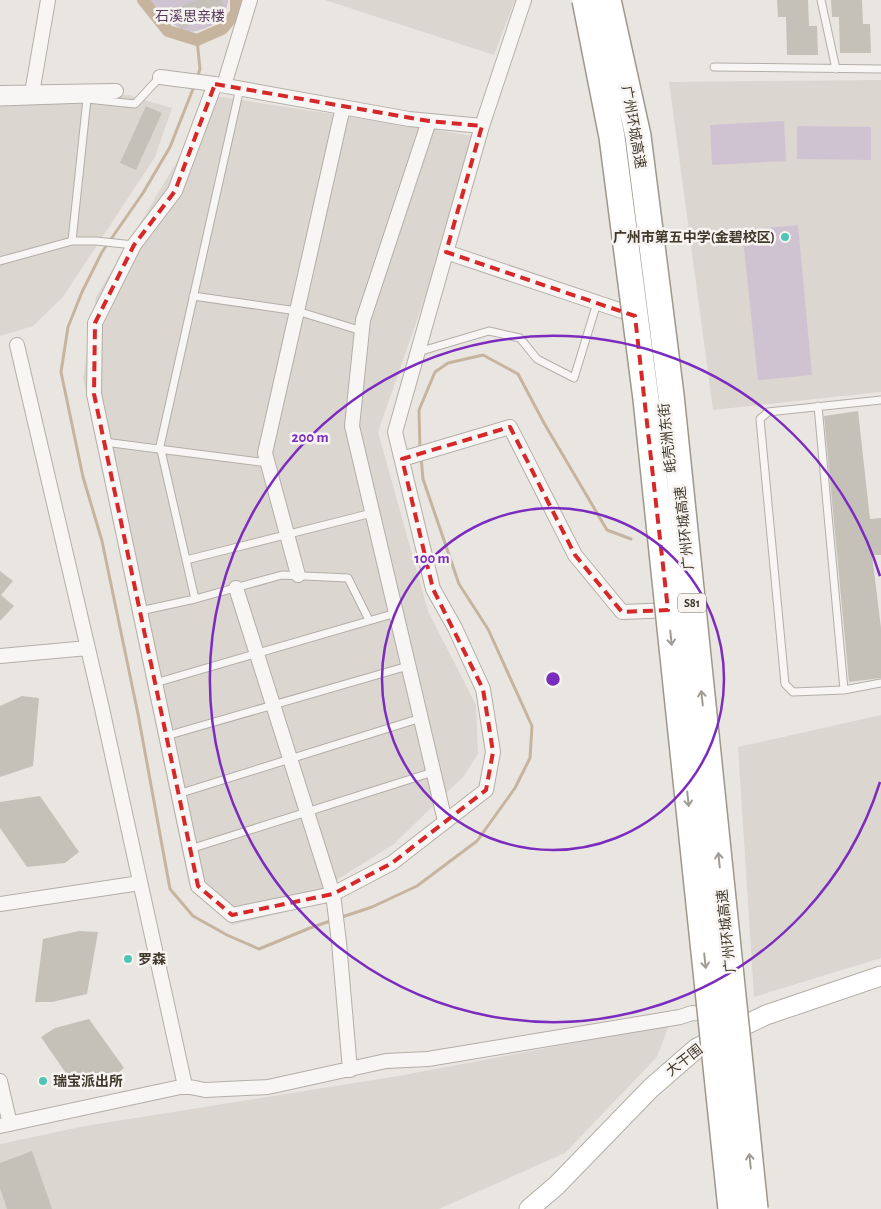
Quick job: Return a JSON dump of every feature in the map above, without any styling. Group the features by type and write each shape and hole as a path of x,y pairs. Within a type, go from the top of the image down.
{"highway":[{"name":"广州环城高速","path":"585,0 612,137 646,399 731,1209"},
{"name":"广州环城高速","path":"608,0 638,136 671,395 755,1209"}],"street":[{"path":"32,93 48,0"},
{"path":"250,0 220,84 175,191 127,244 95,323 94,394 198,886 232,915 333,897 392,863 486,790 493,752 483,689 455,628 433,589 407,457 395,432 482,126 524,0"},
{"name":"蚝壳洲东街","path":"407,457 510,427 575,555 622,612 684,609 662,391 598,0"},
{"path":"160,77 220,84 429,121 482,126"},
{"path":"0,93 116,91"},
{"path":"298,576 266,453 343,107"},
{"path":"429,121 363,320 352,426 445,822"},
{"path":"446,252 650,321"},
{"path":"17,345 88,648 185,1086"},
{"path":"236,588 333,897 339,942 350,1070"},
{"path":"0,656 88,648"},
{"path":"0,904 140,882"},
{"name":"大干围","path":"529,1209 556,1185 682,1059 707,1043 766,1015 881,976"},
{"path":"0,1081 5,1126 185,1086 205,1090 268,1086 386,1061 428,1059 680,1017 692,1013 766,1015"}],"lane":[{"path":"821,0 836,68"},
{"path":"714,67 881,69"},
{"path":"0,102 87,99 135,104 160,77"},
{"path":"195,598 160,446 240,88"},
{"path":"72,241 87,99"},
{"path":"0,261 72,241 127,244"},
{"path":"193,296 297,311 362,331"},
{"path":"418,352 488,331 520,338 537,359 574,378 597,303"},
{"path":"881,400 768,412 760,418 785,684 793,692 844,690 881,683"},
{"path":"818,406 844,690"},
{"path":"104,442 268,463"},
{"path":"186,560 372,513"},
{"path":"140,611 282,576 298,576 348,578 369,620"},
{"path":"155,683 396,612"},
{"path":"166,736 408,666"},
{"path":"178,794 420,718"},
{"path":"190,849 433,772"}],"highlighted area":[{"path":"215,84 429,121 482,126 446,252 635,316 668,610 622,612 575,555 510,427 402,459 433,589 483,689 493,752 486,790 392,863 333,894 232,915 198,886 94,394 95,323 134,245 175,191"}],"shaded area":[{"path":"325,0 515,0 494,55"},
{"name":"广州市第五中学(金碧校区)","path":"881,80 881,392 713,410 669,82"},
{"path":"129,95 172,108 155,157 63,297 33,326 0,336 0,98"},
{"path":"216,96 481,137 378,432 428,611 476,705 478,754 464,776 394,844 286,912 232,925 189,884 83,378 96,297"},
{"path":"881,715 881,958 754,997 738,747"},
{"path":"669,1025 657,1057 565,1153 439,1209 0,1209 0,1144 85,1126 398,1076"}],"green space":[{"name":"石溪思亲楼","path":"150,0 228,0 228,2 224,19 199,31 190,32 176,26"},
{"path":"784,121 786,161 712,165 710,125"},
{"path":"797,126 871,127 871,160 797,159"},
{"path":"798,225 812,375 758,380 742,230"}],"building":[{"path":"196,0 222,0 225,10 181,29 172,10"},
{"path":"777,0 808,0 809,26 817,26 818,55 787,55 786,17 778,17"},
{"path":"831,0 862,0 863,24 870,24 871,53 840,53 839,17 832,17"},
{"path":"146,106 162,113 136,170 120,163"},
{"path":"858,411 870,519 881,518 881,555 872,555 881,628 881,678 849,682 824,416"},
{"path":"0,571 13,581 1,595 14,606 0,621"},
{"path":"22,696 39,698 33,766 0,777 0,706"},
{"path":"40,796 79,852 65,863 27,867 0,828 0,802"},
{"path":"79,931 98,932 87,994 52,1002 35,1002 43,939"},
{"path":"89,1019 124,1068 112,1078 76,1088 41,1037 55,1028"},
{"path":"32,1151 52,1209 7,1209 0,1188 0,1163"}],"waterway":[{"path":"143,0 168,31 197,40 222,29 236,13 236,0"},
{"path":"197,40 200,69 197,78"},
{"path":"195,84 170,147 143,193 102,252 82,292 68,327 61,372 83,477 102,541 138,714 170,889 193,916 227,935 259,949 333,920"},
{"path":"420,450 419,410 435,372 448,363 483,355 518,374 544,423 607,530 631,539"},
{"path":"339,918 372,907 417,886 477,841 515,788 530,758 532,726 488,629 459,584 423,479 421,457"}],"place":[{"name":"广州市第五中学(金碧校区)","path":"785,237"},
{"name":"罗森","path":"128,959"},
{"name":"瑞宝派出所","path":"43,1081"}]}
